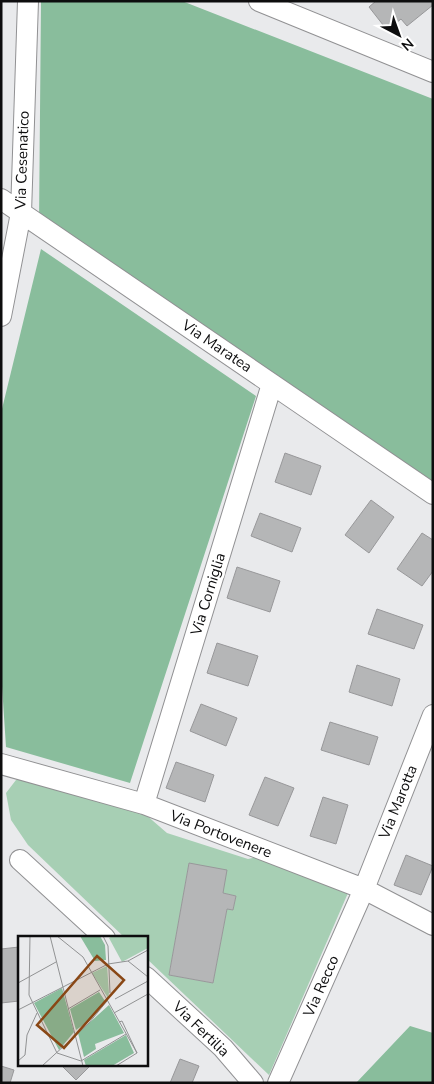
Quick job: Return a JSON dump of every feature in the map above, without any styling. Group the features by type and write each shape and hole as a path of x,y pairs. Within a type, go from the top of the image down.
{"street":[{"name":"Via Cesenatico","path":"1,316 21,213 28,1"},
{"path":"259,1 433,72"},
{"name":"Via Maratea","path":"1,199 433,494"},
{"name":"Via Corniglia","path":"144,804 272,384"},
{"name":"Via Marotta","path":"364,889 433,715"},
{"name":"Via Portovenere","path":"1,764 144,804 364,889 433,925"},
{"path":"20,860 103,936"},
{"name":"Via Recco","path":"278,1083 364,889"},
{"name":"Via Fertilia","path":"148,979 223,1048 253,1083"}],"green space":[{"path":"41,1 182,1 433,99 433,485 39,223"},
{"path":"41,249 256,396 130,783 6,747 1,671 1,413"},
{"path":"26,777 145,814 167,833 248,859 262,856 348,893 269,1075 148,960 148,936 123,936 28,845 11,820 6,793 16,780","holes":["189,863 223,893 236,896 233,910 227,909 213,983 169,975"]},
{"path":"410,1026 433,1033 433,1083 356,1083"}],"building":[{"path":"376,1 433,1 433,5 407,26 401,19 387,30 369,7"},
{"path":"285,453 321,466 311,495 275,482"},
{"path":"371,500 394,517 369,553 345,535"},
{"path":"260,513 301,528 292,552 251,536"},
{"path":"422,533 433,540 433,571 422,586 397,569"},
{"path":"237,567 280,581 270,612 227,598"},
{"path":"377,609 423,625 414,649 368,634"},
{"path":"217,643 258,656 248,686 207,673"},
{"path":"357,665 400,679 392,706 349,692"},
{"path":"201,704 237,718 226,746 190,731"},
{"path":"330,722 378,737 369,765 321,750"},
{"path":"176,762 214,775 205,802 166,788"},
{"path":"265,777 294,788 278,826 249,815"},
{"path":"323,797 348,805 336,844 310,836"},
{"path":"406,855 433,866 421,895 394,885"},
{"path":"189,863 227,870 223,893 236,896 233,910 227,909 213,983 169,975"},
{"path":"18,947 18,1001 1,1003 1,949"},
{"path":"180,1059 199,1066 192,1083 170,1083"},
{"path":"1,1066 14,1070 10,1083 1,1083"},
{"path":"62,1066 90,1066 76,1080"}]}
